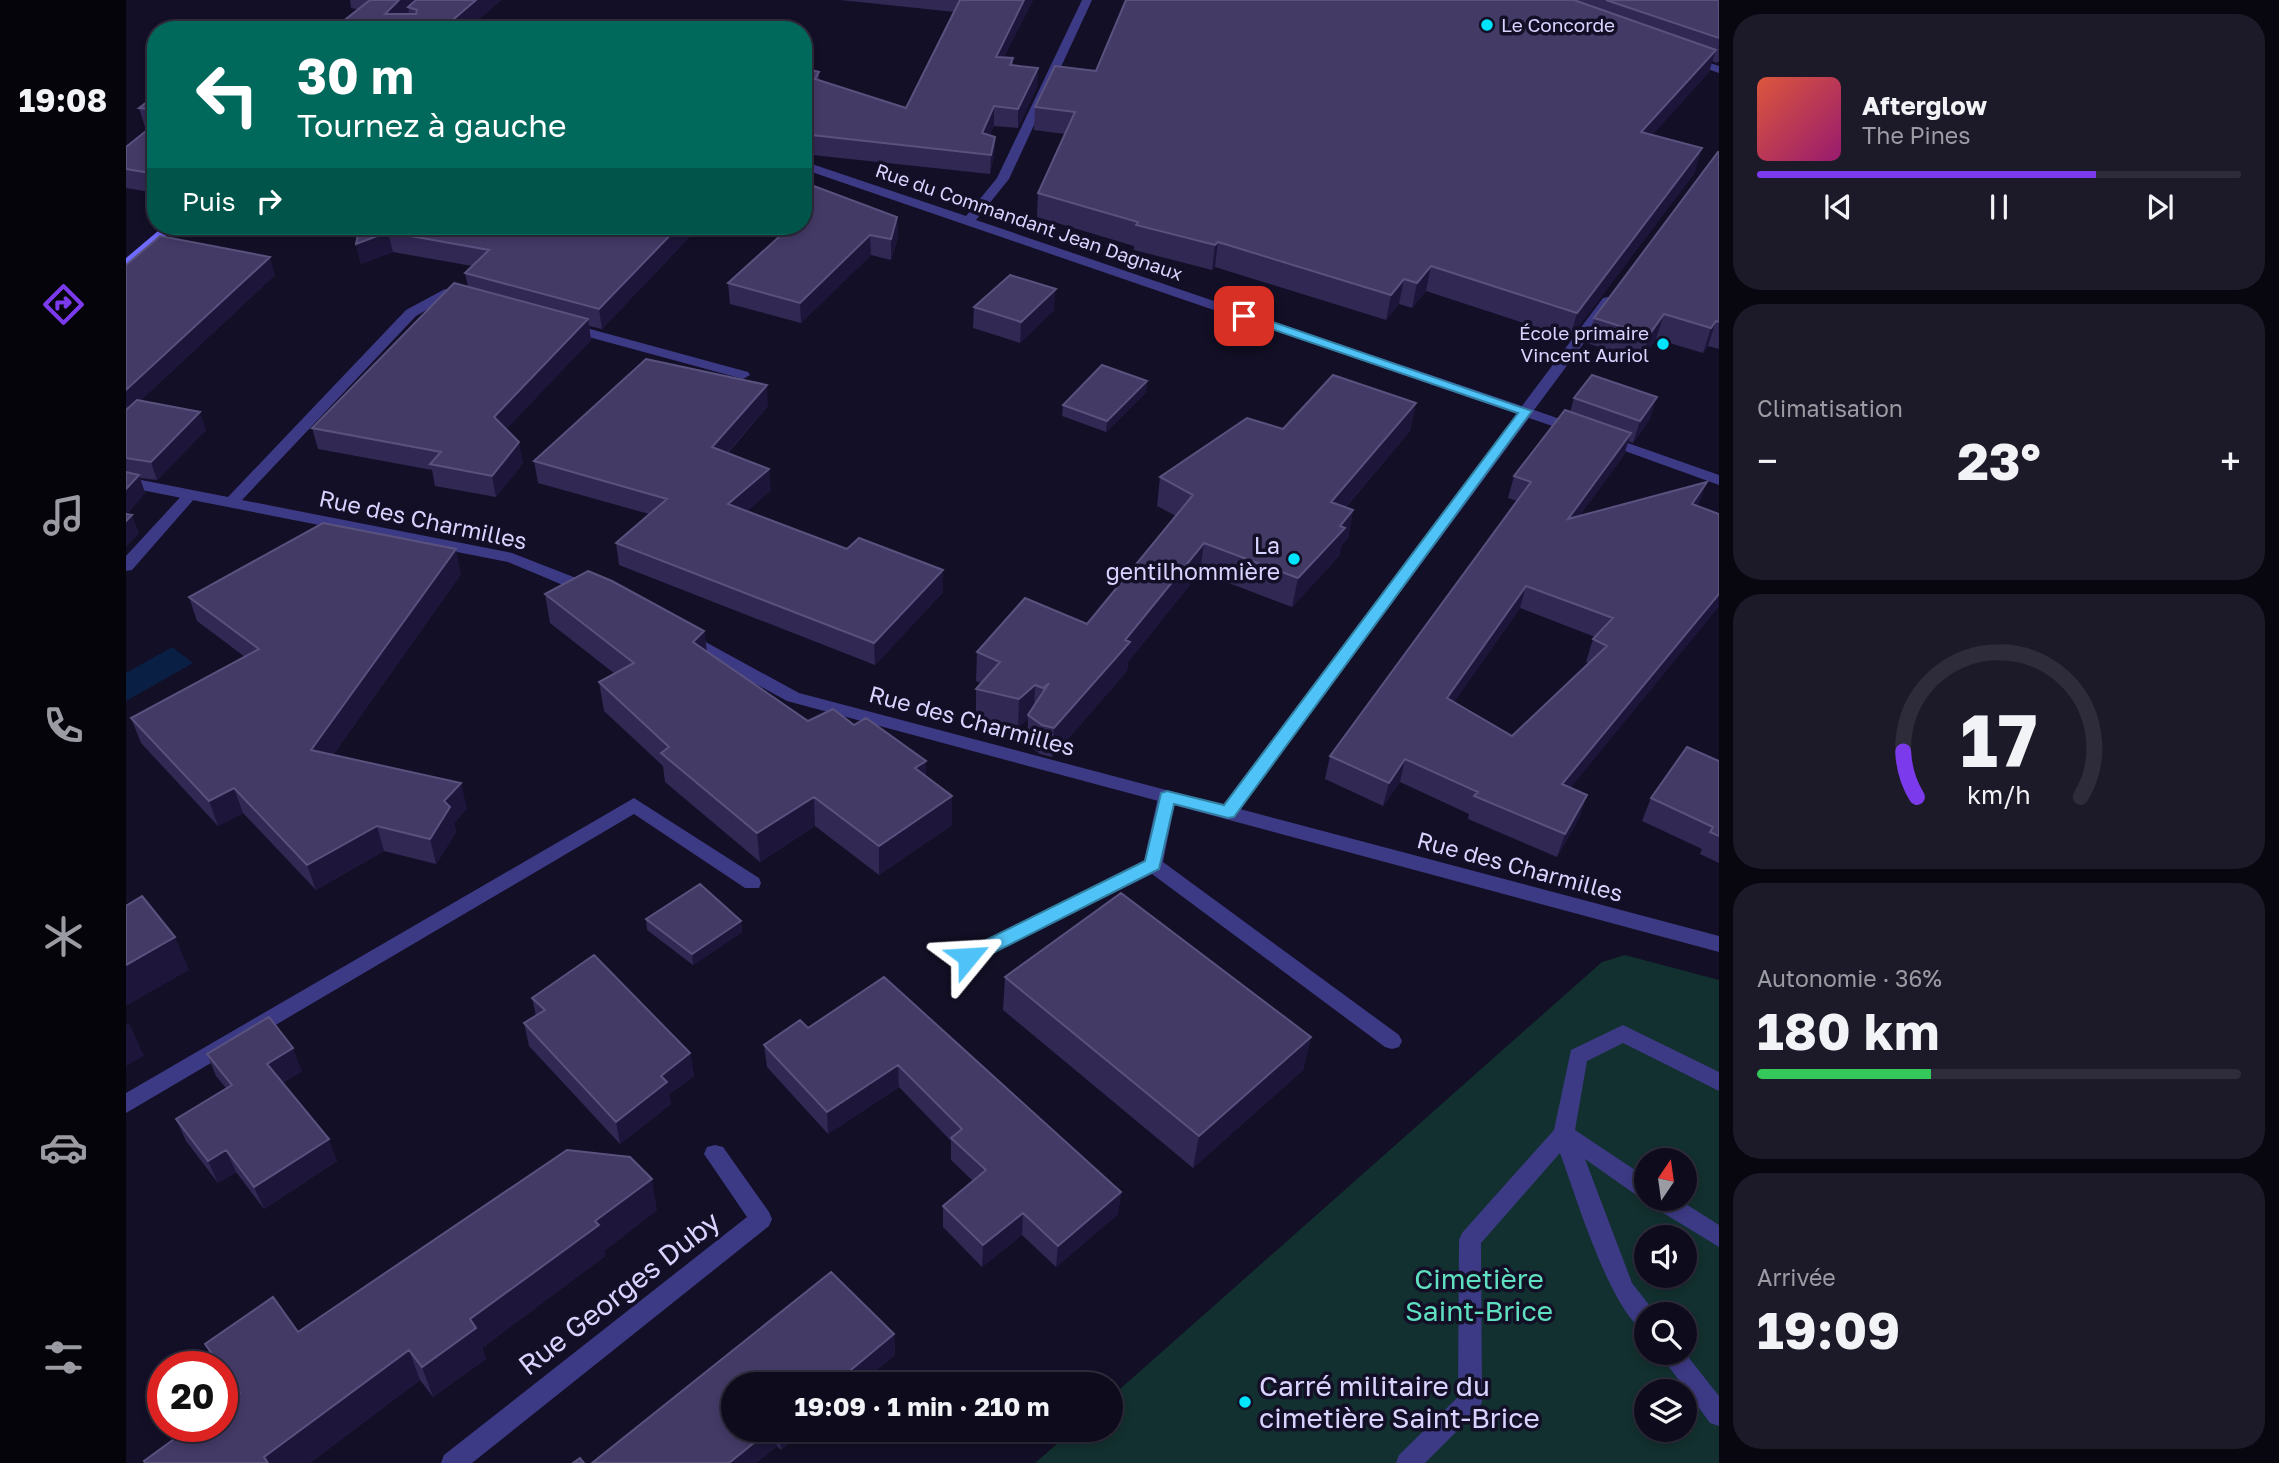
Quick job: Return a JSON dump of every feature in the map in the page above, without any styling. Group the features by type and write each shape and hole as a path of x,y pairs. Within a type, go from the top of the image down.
{"main road":[{"path":"126,265 161,235"}],"street":[{"path":"968,222 1003,179 1087,0"},
{"path":"1682,57 1719,70"},
{"name":"Rue du Commandant Jean Dagnaux","path":"812,168 1526,411 1719,480"},
{"path":"1228,812 1616,290"},
{"path":"231,503 411,313 445,293 471,300"},
{"path":"549,321 743,375"},
{"name":"Rue des Charmilles","path":"126,482 512,558 598,593"},
{"path":"126,566 190,495"},
{"name":"Rue des Charmilles","path":"671,630 793,697 1719,944"},
{"path":"1153,865 1167,797"},
{"path":"126,1104 634,804 752,883"},
{"path":"968,957 1153,865"},
{"path":"1153,865 1392,1041"},
{"path":"1634,1304 1623,1289 1564,1134 1578,1056 1623,1033 1719,1082"},
{"path":"1564,1134 1634,1181"},
{"path":"1408,1463 1471,1402 1470,1240 1564,1134"},
{"name":"Rue Georges Duby","path":"453,1463 761,1219 716,1154"},
{"path":"1679,1211 1719,1237"},
{"path":"1680,1365 1719,1415"}],"green space":[{"name":"Cimetière Saint-Brice","path":"1625,955 1719,980 1719,1463 1035,1463 1059,1442 1123,1442 1123,1386 1602,962"}],"water":[{"path":"172,647 193,663 126,701 126,673"}],"building":[{"path":"370,0 399,0 385,14 416,14 417,10 408,7 416,0 476,0 452,21 343,21"},
{"path":"960,0 1024,0 996,57 1013,58 1010,65 1038,68 1018,109 994,106 982,133 995,137 991,155 812,135 812,70 819,72 815,79 906,108"},
{"path":"1126,0 1574,0 1716,50 1641,132 1702,148 1577,313 1431,266 1417,283 1404,279 1391,295 1218,242 1215,245 1136,225 1138,222 1038,193 1075,112 1035,107 1055,66 1096,71"},
{"path":"1606,0 1719,0 1719,38"},
{"path":"147,130 147,172 126,169 126,147"},
{"path":"1718,152 1719,322 1716,321 1711,328 1664,314 1649,335 1594,318"},
{"path":"812,185 897,217 891,239 870,235 800,303 728,283 781,235 812,235"},
{"path":"358,235 380,235 356,244"},
{"path":"405,235 670,235 599,309 465,273 489,250"},
{"path":"160,236 270,257 126,390 126,265"},
{"path":"1010,275 1056,289 1021,322 974,307"},
{"path":"454,283 588,319 494,417 519,442 492,476 430,464 441,452 312,428"},
{"path":"646,359 767,385 712,447 769,469 728,504 847,549 859,538 943,570 874,643 616,543 667,499 534,461"},
{"path":"1102,365 1147,381 1107,421 1063,405"},
{"path":"1333,375 1416,403 1331,502 1353,510 1340,526 1345,528 1298,578 1204,543 1125,640 1130,642 1054,728 1042,725 1028,715 1049,683 1043,688 1035,685 1019,699 976,689 1000,662 977,652 1025,598 1087,624 1193,495 1160,477 1247,418 1283,429"},
{"path":"1592,375 1657,397 1640,421 1574,398"},
{"path":"137,400 200,412 151,462 126,458 126,410"},
{"path":"1565,410 1631,433 1568,519 1707,482 1692,504 1719,514 1719,594 1562,784 1587,795 1565,834 1474,796 1478,792 1405,759 1389,783 1330,756 1531,482 1514,476","holes":["1526,586 1613,618 1593,639 1607,646 1512,736 1447,698"]},
{"path":"126,472 139,475 126,489"},
{"path":"323,523 456,549 311,750 461,783 444,801 450,807 430,839 377,826 307,865 234,788 209,801 131,718 259,649 189,597"},
{"path":"588,571 612,581 704,631 693,642 808,721 833,709 854,725 866,718 926,761 915,768 952,796 879,846 814,797 757,833 661,753 669,747 599,682 634,663 545,594"},
{"path":"1687,747 1719,761 1719,836 1710,832 1713,827 1651,798"},
{"path":"700,884 741,921 692,954 646,919"},
{"path":"1121,893 1311,1037 1199,1136 1005,977"},
{"path":"142,896 175,937 126,965 126,906"},
{"path":"594,955 690,1053 661,1076 667,1082 616,1122 524,1023 545,1010 532,998"},
{"path":"884,977 1121,1192 1058,1246 1023,1213 983,1245 943,1206 986,1170 951,1138 962,1129 898,1065 827,1112 764,1045 800,1020 808,1028"},
{"path":"269,1017 293,1048 267,1064 329,1139 254,1187 226,1150 208,1161 176,1119 232,1085 207,1054"},
{"path":"567,1150 630,1157 652,1179 595,1221 599,1225 470,1319 476,1328 422,1367 409,1350 264,1457 268,1463 145,1463 144,1461 170,1442 238,1442 238,1351 210,1351 205,1344 273,1297 298,1332"},
{"path":"831,1272 894,1334 848,1372 721,1372 721,1442 755,1442 729,1463 592,1463"}],"place":[{"name":"Le Concorde","path":"1487,25"},
{"name":"École primaire Vincent Auriol","path":"1663,344"},
{"name":"La gentilhommière","path":"1294,559"},
{"name":"Carré militaire du cimetière Saint-Brice","path":"1245,1402"}],"route":[{"path":"968,957 1153,865 1167,797 1228,812 1526,411 1244,316"}]}
